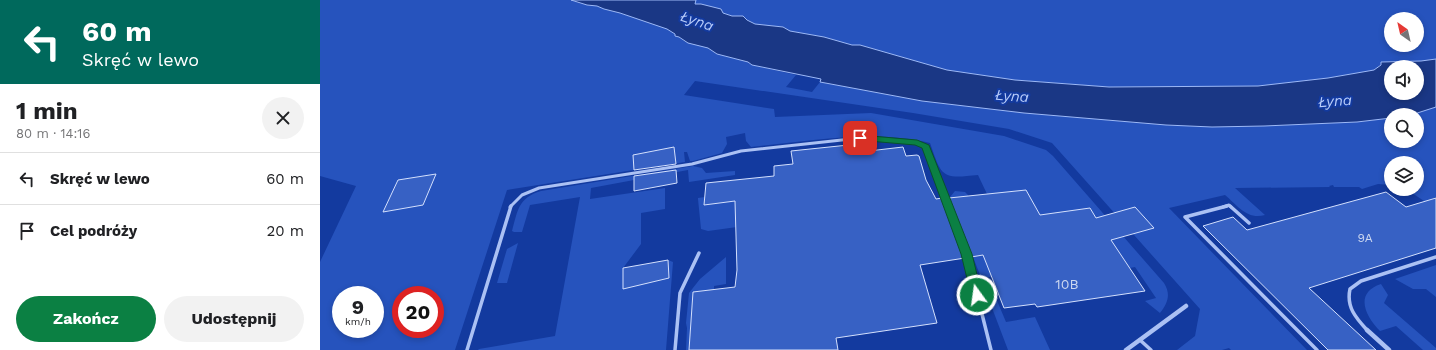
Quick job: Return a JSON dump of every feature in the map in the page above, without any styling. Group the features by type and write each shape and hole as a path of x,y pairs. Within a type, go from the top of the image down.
{"street":[{"path":"1126,350 1186,306"},
{"path":"1367,330 1389,350"}],"lane":[{"path":"466,350 509,208 513,201 520,196 539,188 692,164 742,150 860,138 917,143 926,146 966,254 991,350"},
{"path":"1249,223 1229,205 1184,217 1317,350"},
{"path":"675,350 680,293 699,253"},
{"path":"1367,330 1351,310 1348,302 1350,289 1354,284 1436,257"},
{"path":"1140,340 1151,350"}],"shaded area":[{"path":"320,0 571,0 597,6 668,29 684,41 708,48 717,54 748,62 752,65 796,75 786,87 812,92 820,82 922,101 1024,113 1166,125 1212,127 1264,126 1357,122 1384,119 1384,148 1424,148 1424,111 1436,107 1436,197 1430,200 1436,204 1436,209 1416,196 1424,196 1424,156 1384,156 1384,184 1378,184 1362,189 1359,187 1334,187 1333,185 1329,186 1330,187 1235,188 1265,215 1253,216 1248,214 1225,195 1169,208 1307,350 1231,350 1229,348 1222,350 1177,350 1195,336 1200,309 1052,143 1009,129 913,113 695,81 684,95 774,109 775,117 871,113 1004,136 1046,150 1053,156 1164,283 1168,295 1167,302 1160,313 1145,301 1156,298 1135,267 1130,268 1122,257 997,193 987,194 978,175 950,176 945,173 937,163 930,143 886,137 863,137 818,139 751,147 746,141 745,133 726,137 727,144 722,153 693,161 690,161 687,152 684,152 685,162 507,190 455,350 320,350 320,262 356,186 320,176"},
{"path":"695,0 1436,0 1436,59 1424,61 1384,60 1384,62 1381,62 1375,70 1328,78 1258,86 1109,87 1015,80 947,70 860,45 852,45 824,37 790,31 783,27 755,24 741,16 732,16 723,13 721,9 695,4"},
{"path":"693,166 702,168 706,173 735,171 735,175 689,182 688,170 591,188 590,199 665,188 665,209 641,213 641,244 623,268 623,288 669,278 668,260 673,262 666,350 478,350 555,336 580,197 530,205 522,232 514,232 512,231 518,211 523,201 533,194 541,191"},
{"path":"955,191 965,192 968,195 977,256 986,255 992,277 983,277 980,275 950,197"},
{"path":"705,197 704,205 736,201 737,227 708,231 701,229 698,198"},
{"path":"518,243 507,283 497,283 507,249"},
{"path":"726,257 726,284 714,286 714,290 693,293 689,350 686,350 686,323 689,293 700,279"},
{"path":"1436,265 1436,297 1426,289 1413,289 1395,279"},
{"path":"1381,284 1388,295 1384,303 1436,348 1436,350 1423,350 1396,326 1380,331 1370,319 1365,305 1365,299 1367,293"},
{"path":"993,291 1006,322 1035,317 1050,350 1008,350 989,300"}],"water":[{"name":"Łyna","path":"571,0 696,0 695,4 721,9 723,13 732,16 743,16 755,24 783,27 790,31 824,37 852,45 860,45 947,70 1015,80 1109,87 1258,86 1328,78 1374,70 1381,65 1381,62 1384,62 1384,100 1424,100 1424,61 1436,59 1436,107 1424,111 1424,108 1384,108 1384,119 1357,122 1212,127 1166,125 1024,113 922,101 820,82 821,79 752,65 748,62 717,54 708,48 688,43 675,36 675,34 667,29 597,6 587,5"}],"building":[{"path":"858,144 860,152 903,147 906,156 919,156 926,180 936,199 942,198 965,258 920,265 937,323 836,338 838,350 689,350 693,292 735,287 737,270 735,201 704,205 706,183 774,176 774,166 793,164 791,151"},
{"path":"674,147 676,164 634,170 633,155"},
{"path":"676,170 677,183 634,191 634,176"},
{"path":"436,174 423,205 383,212 398,180"},
{"path":"1026,190 1040,215 1090,208 1096,218 1135,207 1154,228 1111,240 1145,291 1037,307 1035,304 1004,308 983,255 971,257 949,198"},
{"path":"1384,193 1384,196 1391,196 1406,207 1436,198 1436,248 1309,288 1376,350 1328,350 1203,226 1233,217 1247,230"},
{"path":"668,260 669,278 623,289 623,268"}],"route":[{"path":"860,138 917,143 926,146 966,254 977,295"}]}
